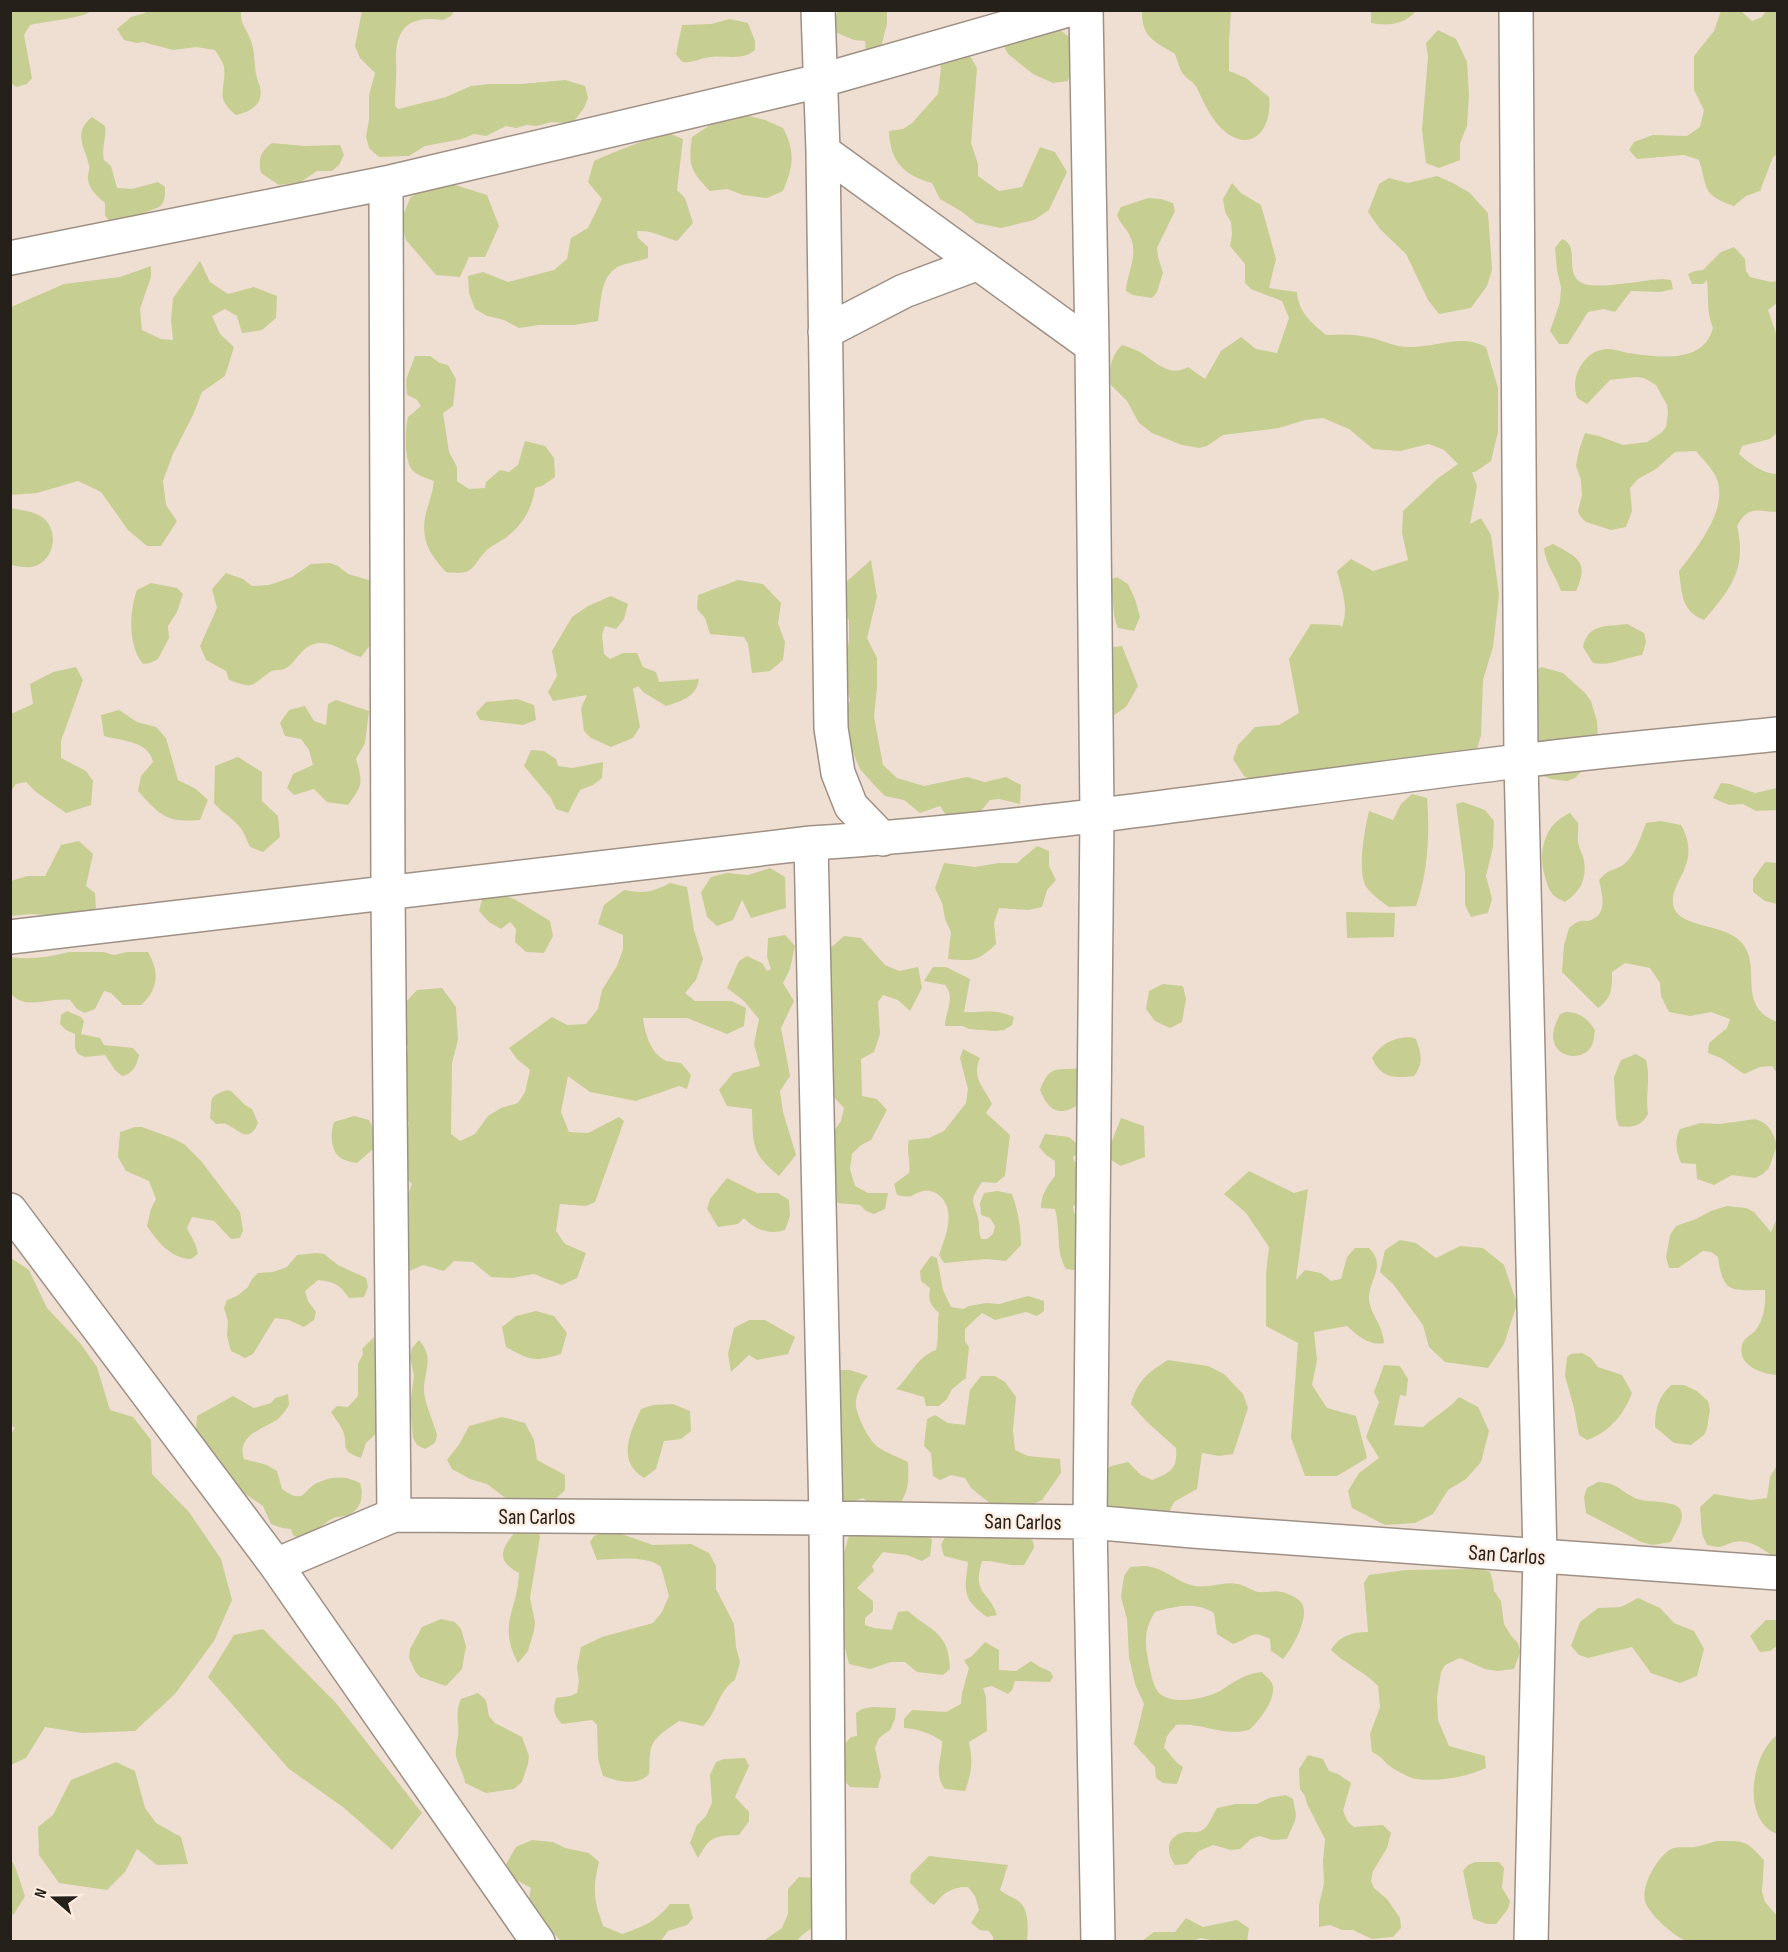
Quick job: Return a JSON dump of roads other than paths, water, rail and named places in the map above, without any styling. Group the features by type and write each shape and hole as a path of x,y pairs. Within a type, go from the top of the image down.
{"street":[{"path":"818,10 823,151 831,728 838,773 851,806 883,839"},
{"path":"1086,10 1097,816 1090,1522 1098,1941"},
{"path":"1516,10 1521,760 1540,1556 1531,1941"},
{"path":"10,258 386,183 819,81 1054,13"},
{"path":"823,151 1092,346"},
{"path":"386,183 388,894 394,1515"},
{"path":"825,332 904,291 976,264"},
{"path":"10,937 811,843 883,839 1097,816 1521,760 1778,734"},
{"path":"811,843 826,1518 829,1941"},
{"path":"10,1210 276,1565 538,1941"},
{"name":"San Carlos","path":"276,1565 394,1515 1090,1522 1778,1573"}]}
